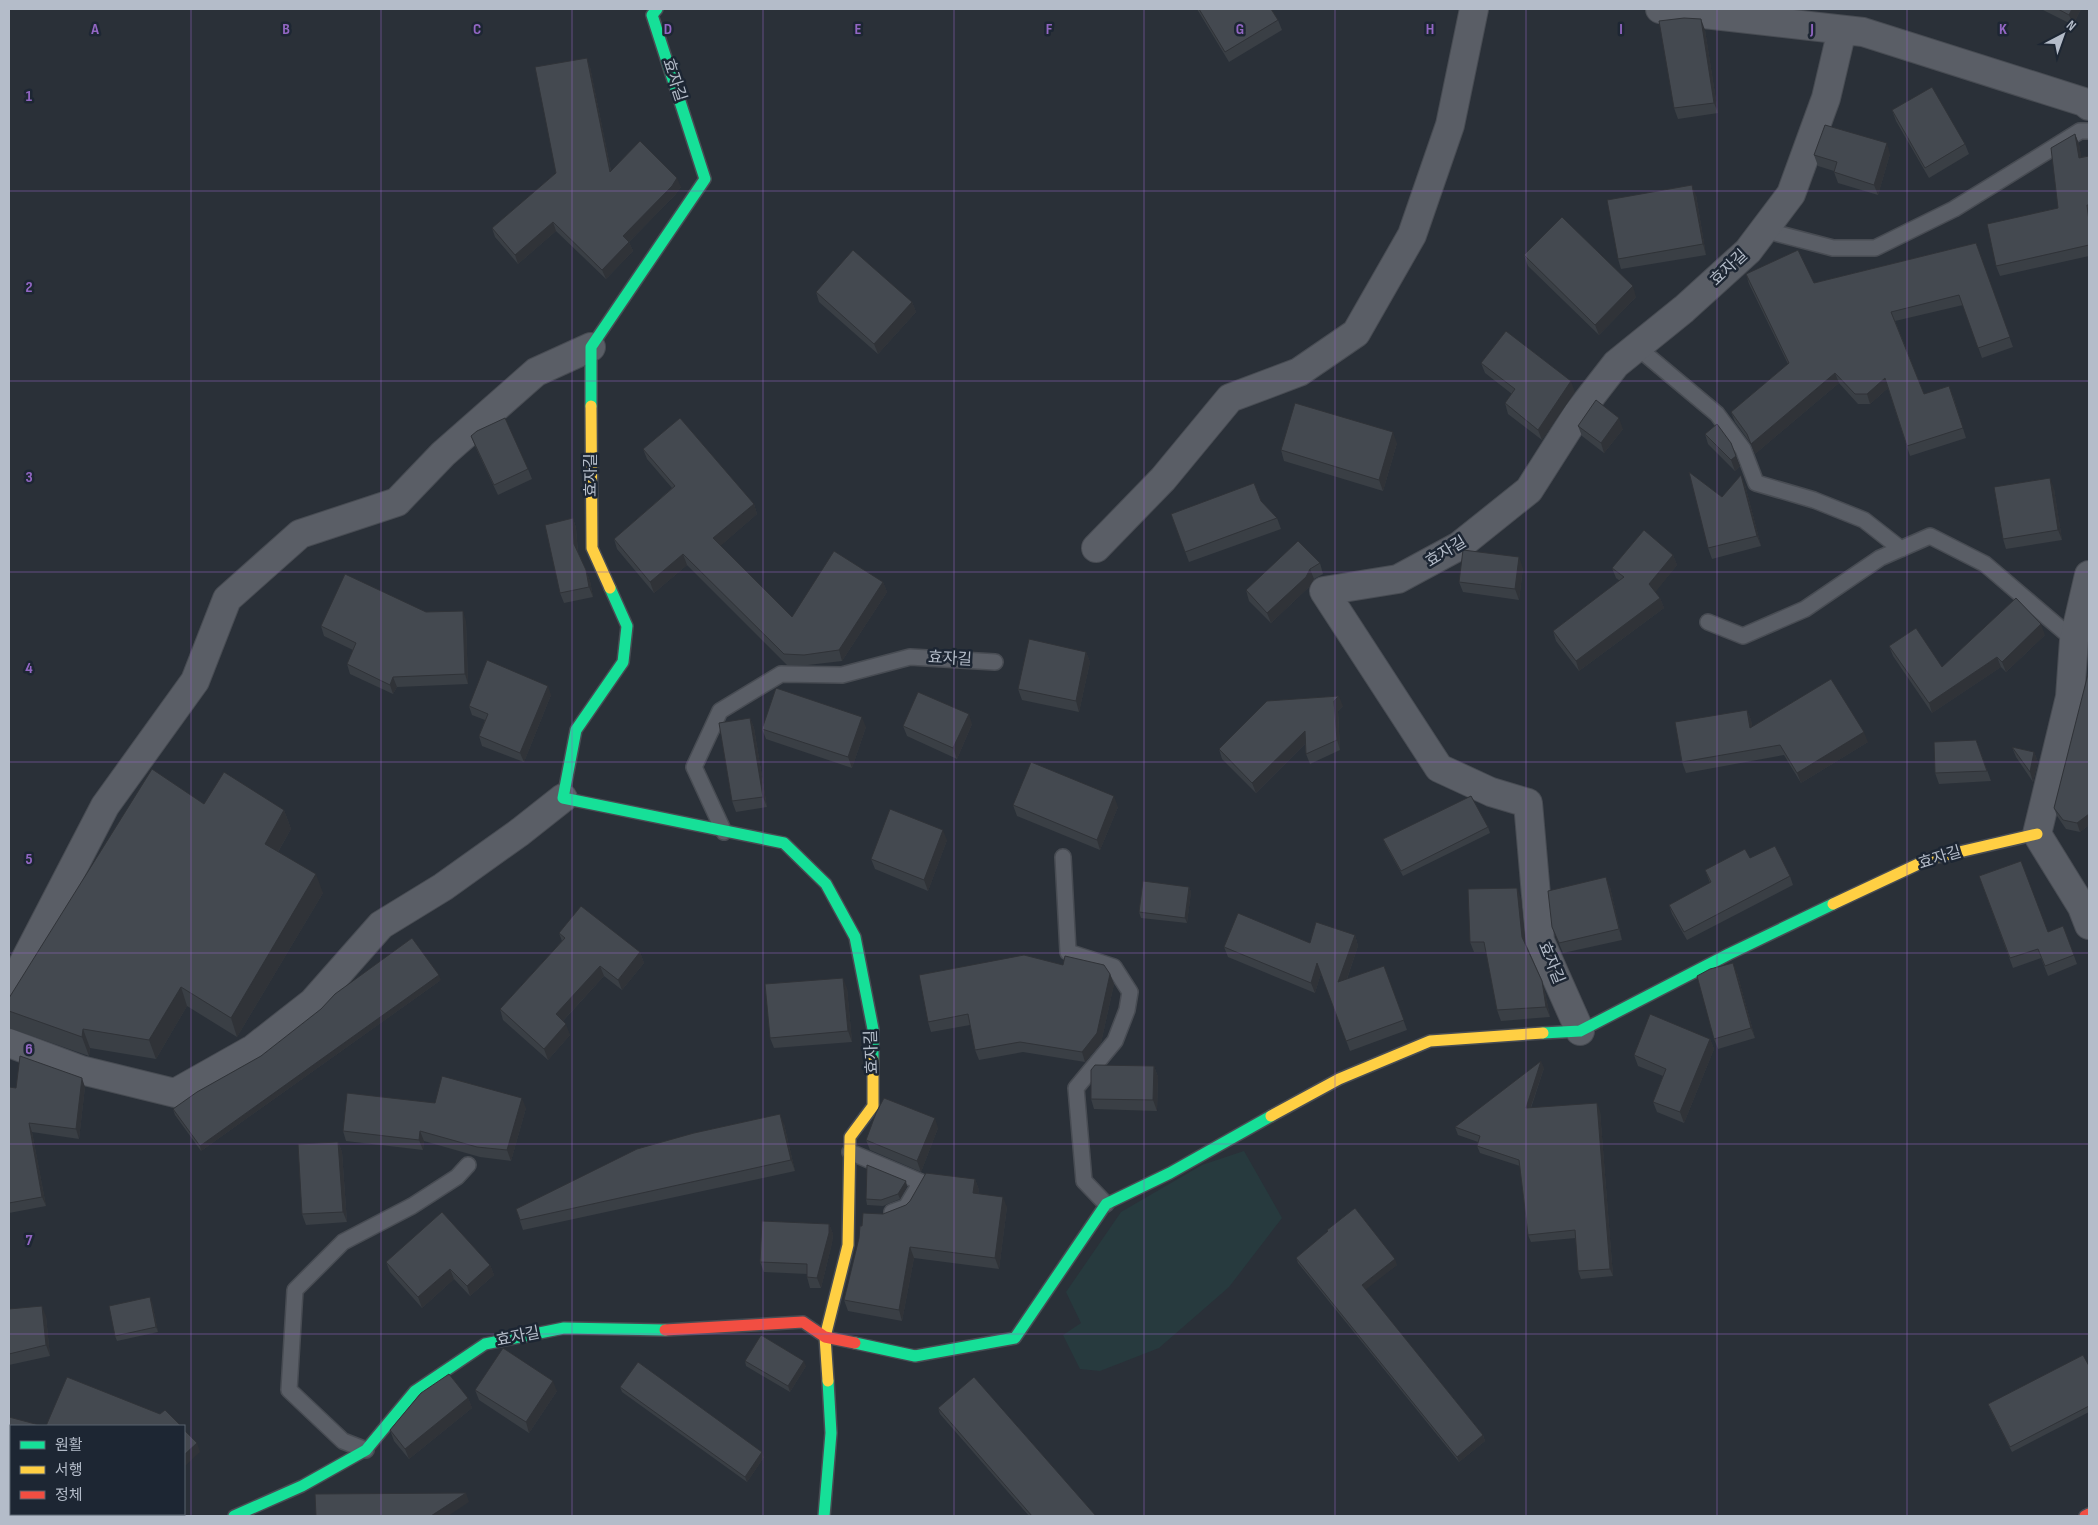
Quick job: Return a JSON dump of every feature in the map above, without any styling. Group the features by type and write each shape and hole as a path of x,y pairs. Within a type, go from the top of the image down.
{"street":[{"name":"효자길","path":"657,9 652,14 705,179 591,347 592,548 627,626 623,662 576,730 563,798 784,843 826,884 855,937 873,1029 873,1106 850,1137 850,1152 862,1214 848,1245 825,1338"},
{"path":"1096,548 1163,479 1230,398 1299,372 1356,333 1412,235 1450,125 1474,9"},
{"path":"1660,9 1863,32 2074,99 2089,106"},
{"name":"효자길","path":"1580,1031 1540,941 1528,804 1491,792 1439,768 1324,591 1398,579 1460,546 1529,490 1578,413 1616,364 1684,309 1748,251 1791,194 1826,98 1842,30"},
{"path":"9,991 105,806 195,681 227,599 300,534 397,502 443,454 536,372 591,347"},
{"path":"2089,575 2074,640 2070,697 2037,834 2082,907 2089,924"},
{"path":"9,1043 81,1070 176,1093 252,1049 314,1002 381,925 450,881 520,832 563,798"},
{"name":"효자길","path":"234,1516 302,1486 366,1450 416,1391 485,1344 564,1328 659,1330 803,1322 825,1338 915,1356 1015,1338 1106,1204 1170,1173 1339,1079 1430,1041 1580,1031 1729,954 1928,859 2037,834"},
{"path":"824,1516 831,1433 825,1338"},
{"path":"2085,1516 2089,1514"}],"lane":[{"path":"1764,230 1833,248 1875,248 1954,209 2080,131 2089,131"},
{"path":"1637,347 1717,414 1743,449 1756,483 1814,500 1864,520 1901,549"},
{"path":"1708,622 1743,636 1805,609 1880,558 1930,536 1986,564 2074,640"},
{"name":"효자길","path":"724,832 694,766 720,711 781,674 842,675 910,657 995,662"},
{"path":"1062,857 1068,952 1114,967 1130,992 1127,1010 1115,1041 1076,1088 1084,1181 1106,1204"},
{"path":"850,1152 921,1182 906,1207 884,1215 862,1214"},
{"path":"366,1450 343,1441 289,1390 295,1290 343,1242 412,1206 457,1176 468,1165"}],"green space":[{"path":"1244,1151 1282,1218 1229,1287 1159,1348 1100,1371 1080,1369 1063,1335 1081,1323 1066,1292 1121,1212 1202,1165"}],"building":[{"path":"1199,9 1271,9 1278,20 1225,52"},
{"path":"2058,9 2072,9 2069,15"},
{"path":"1684,18 1701,19 1714,103 1674,108 1659,21"},
{"path":"587,58 610,172 640,141 677,178 672,186 623,236 629,242 602,270 553,222 515,255 492,228 556,173 535,67"},
{"path":"1932,87 1965,144 1925,168 1892,110"},
{"path":"1825,125 1887,143 1874,185 1834,172 1837,162 1814,155"},
{"path":"2075,134 2079,158 2089,156 2089,205 2087,205 2089,245 1996,266 1987,224 2058,208 2051,148"},
{"path":"1692,185 1703,244 1618,259 1607,200"},
{"path":"1562,217 1633,286 1595,325 1524,255"},
{"path":"1976,243 2010,337 1978,348 1959,295 1891,312 1924,394 1949,386 1963,428 1907,446 1885,378 1867,394 1855,394 1835,373 1751,444 1747,434 1731,412 1789,363 1746,274 1798,250 1814,283"},
{"path":"853,250 912,302 874,344 816,292"},
{"path":"1506,331 1571,381 1538,430 1505,403 1515,389 1481,363"},
{"path":"1596,400 1619,418 1601,443 1578,426"},
{"path":"1295,403 1393,432 1379,480 1281,450"},
{"path":"505,418 528,469 494,485 471,436 477,431"},
{"path":"680,418 754,504 713,538 792,617 834,551 883,582 839,650 804,655 784,654 683,554 650,582 614,539 675,486 643,449"},
{"path":"1717,424 1731,443 1736,456 1731,460 1705,434"},
{"path":"1689,472 1722,497 1741,475 1757,536 1708,548"},
{"path":"2050,478 2058,530 2003,539 1994,487"},
{"path":"1254,483 1261,501 1277,518 1185,552 1171,514"},
{"path":"573,518 574,544 586,570 589,587 560,593 545,525"},
{"path":"1644,530 1673,555 1649,584 1660,598 1576,661 1553,631 1624,577 1612,568"},
{"path":"1298,541 1320,563 1310,569 1306,577 1267,613 1246,590"},
{"path":"1463,550 1519,557 1515,589 1459,582"},
{"path":"345,574 426,612 463,611 465,674 393,677 390,685 347,664 356,643 321,626"},
{"path":"2016,598 2041,624 2002,662 1997,657 1929,703 1889,646 1916,628 1942,667"},
{"path":"1029,639 1086,652 1076,701 1018,689"},
{"path":"487,660 548,686 520,753 479,736 488,714 469,706"},
{"path":"2088,674 2089,814 2077,823 2063,820 2054,808"},
{"path":"1831,679 1864,732 1797,773 1780,745 1682,762 1675,722 1747,710 1750,728"},
{"path":"776,688 862,717 848,757 762,729"},
{"path":"918,692 969,714 953,748 903,726"},
{"path":"1339,696 1334,701 1337,740 1306,754 1305,731 1252,783 1219,749 1267,701"},
{"path":"750,718 763,797 732,801 719,723"},
{"path":"1976,740 1987,771 1935,773 1934,742"},
{"path":"2012,747 2034,752 2030,772"},
{"path":"1031,762 1114,796 1097,840 1013,805"},
{"path":"152,769 204,804 224,772 284,810 265,844 316,874 231,1018 181,987 149,1040 83,1029 82,1037 9,1011 9,998"},
{"path":"1471,796 1488,827 1401,871 1383,839"},
{"path":"890,809 943,830 924,880 871,859"},
{"path":"1775,846 1790,876 1684,932 1669,905 1711,882 1705,870 1745,849 1750,858"},
{"path":"2021,861 2048,932 2063,926 2074,955 2045,966 2038,949 2010,958 1979,876"},
{"path":"1606,877 1619,929 1559,943 1552,927 1548,891"},
{"path":"1143,881 1189,887 1185,918 1139,912"},
{"path":"1517,888 1522,937 1542,981 1546,1007 1497,1010 1484,942 1470,942 1468,889"},
{"path":"581,906 640,952 618,980 600,966 556,1014 566,1024 544,1049 500,1009 565,938 559,933"},
{"path":"1238,913 1310,943 1316,922 1355,935 1338,982 1384,966 1404,1020 1346,1041 1317,963 1311,983 1224,947"},
{"path":"412,938 439,975 200,1146 173,1109 197,1092 261,1056 321,1009 335,994"},
{"path":"1024,955 1063,965 1065,956 1104,965 1110,974 1097,1033 1082,1052 1020,1042 975,1050 968,1014 928,1022 919,975"},
{"path":"1733,963 1751,1028 1714,1039 1697,976 1710,969"},
{"path":"843,978 848,1031 770,1038 765,984"},
{"path":"1650,1014 1710,1039 1680,1112 1653,1102 1666,1069 1634,1055"},
{"path":"20,1056 82,1078 76,1129 29,1123 42,1197 9,1203 9,1087 16,1088"},
{"path":"1541,1061 1526,1108 1597,1103 1610,1269 1578,1271 1575,1230 1528,1235 1519,1160 1477,1146 1480,1136 1455,1127"},
{"path":"1095,1065 1154,1066 1153,1100 1091,1099 1091,1070"},
{"path":"442,1076 522,1098 507,1150 477,1147 420,1131 419,1140 343,1131 347,1093 435,1103"},
{"path":"884,1098 935,1118 917,1161 866,1140"},
{"path":"780,1114 791,1160 520,1220 516,1209 637,1149 694,1133"},
{"path":"338,1142 343,1212 302,1214 298,1144"},
{"path":"867,1165 906,1181 898,1194 881,1200 866,1199"},
{"path":"926,1173 975,1179 973,1193 1003,1197 995,1258 910,1247 899,1310 844,1300 859,1238 860,1226 862,1226 863,1213 883,1214 906,1205"},
{"path":"1355,1208 1395,1259 1362,1285 1483,1435 1457,1457 1296,1258"},
{"path":"442,1212 490,1265 467,1286 450,1269 418,1297 386,1262"},
{"path":"762,1221 829,1224 829,1233 817,1278 807,1277 807,1264 760,1262"},
{"path":"150,1297 156,1327 115,1336 109,1306"},
{"path":"42,1306 46,1345 9,1354 9,1309"},
{"path":"761,1335 804,1361 788,1386 745,1361"},
{"path":"503,1348 553,1381 526,1422 475,1390"},
{"path":"2083,1355 2089,1366 2089,1406 2010,1447 1988,1404"},
{"path":"638,1362 762,1452 745,1477 620,1387"},
{"path":"449,1374 468,1398 405,1449 390,1430 421,1393"},
{"path":"67,1377 160,1414 165,1410 180,1425 46,1425"},
{"path":"974,1377 1096,1516 1032,1516 938,1408"},
{"path":"9,1417 39,1425 10,1425 9,1462"},
{"path":"185,1431 197,1443 185,1454"},
{"path":"466,1493 431,1516 316,1516 315,1494"},
{"path":"68,1515 120,1515 119,1516 67,1516"}],"traffic: fast":[{"path":"591,406 591,347 705,179 652,15 657,9"},
{"path":"610,588 627,626 623,662 576,730 563,798 784,843 826,884 855,937 873,1029 873,1060"},
{"path":"1543,1033 1580,1031 1729,954 1833,904"},
{"path":"855,1343 915,1356 1015,1338 1106,1204 1170,1173 1271,1116"},
{"path":"234,1516 302,1486 366,1450 415,1391 485,1344 564,1328 665,1330"},
{"path":"824,1516 831,1433 828,1381"}],"traffic: slow":[{"path":"591,406 592,548 610,588"},
{"path":"1833,904 1929,859 2037,834"},
{"path":"1271,1116 1339,1079 1430,1041 1543,1033"},
{"path":"828,1381 825,1337 848,1245 850,1137 873,1106 873,1060"}],"traffic: jam":[{"path":"665,1330 803,1322 825,1337 855,1343"},
{"path":"2085,1516 2089,1514"}]}
